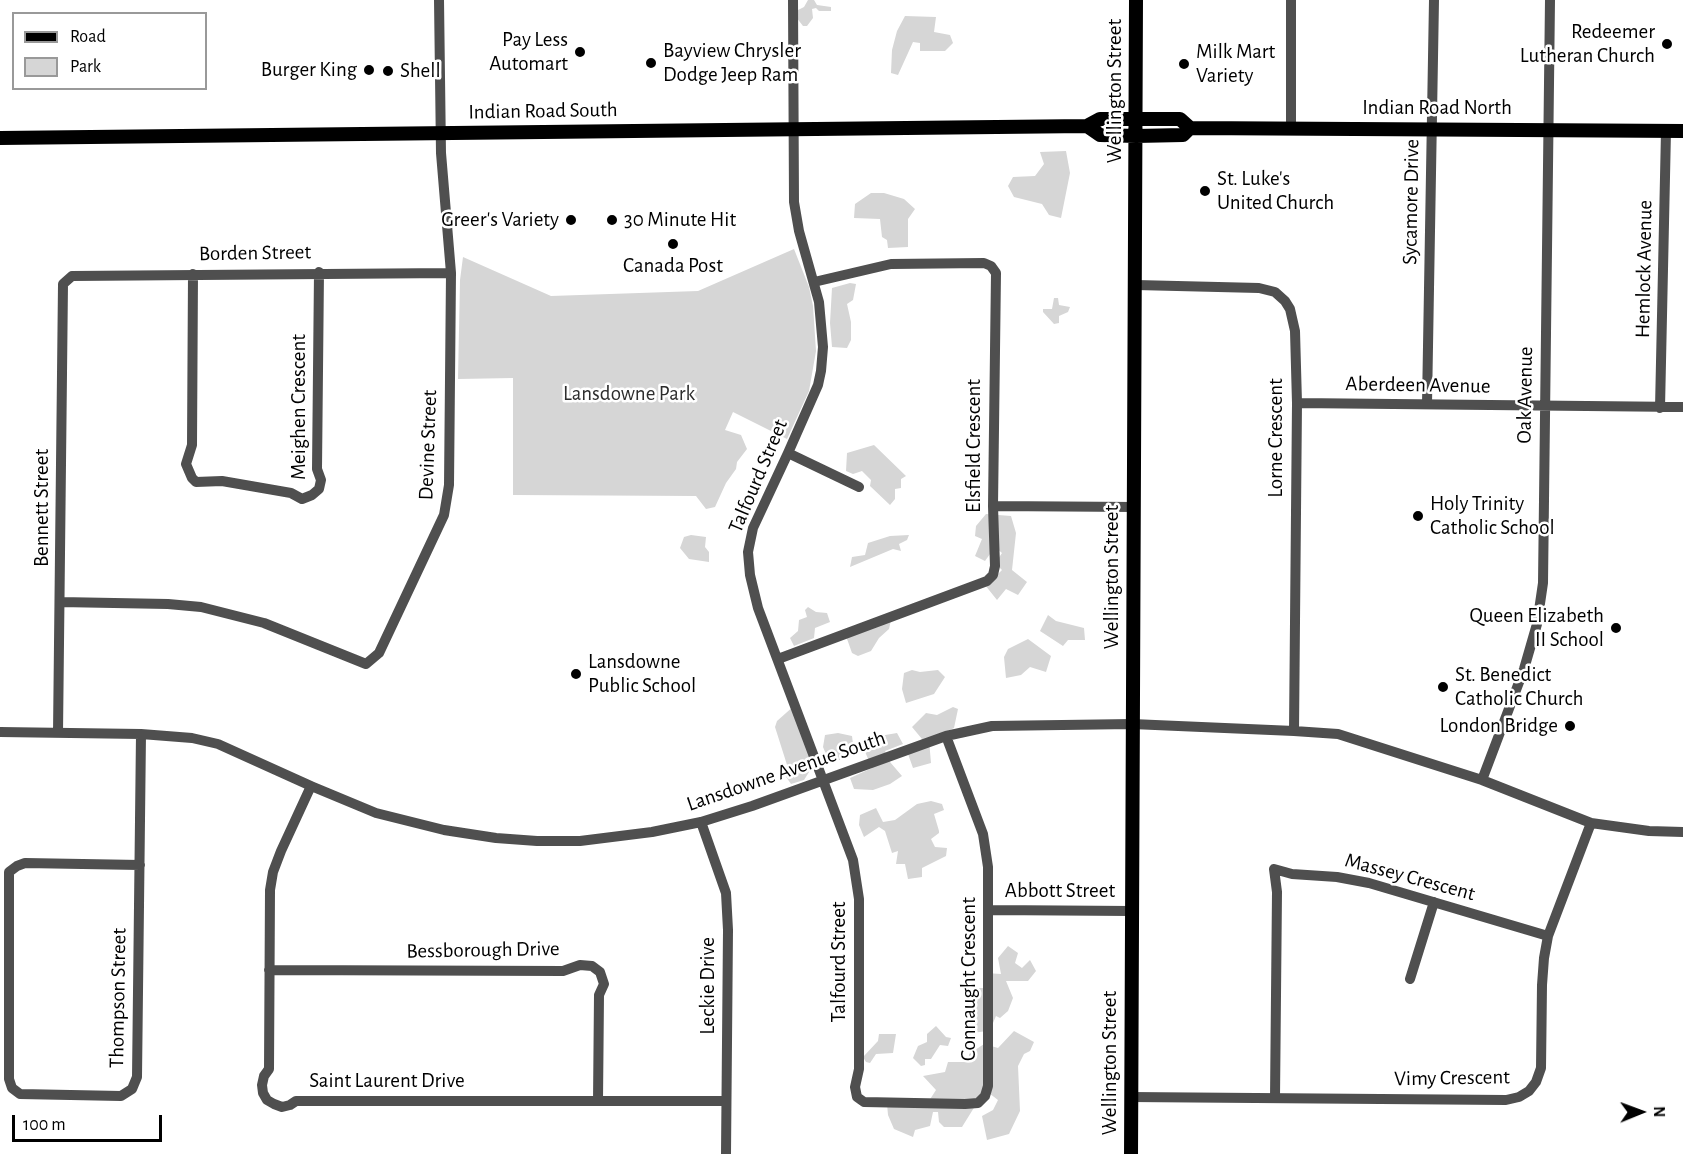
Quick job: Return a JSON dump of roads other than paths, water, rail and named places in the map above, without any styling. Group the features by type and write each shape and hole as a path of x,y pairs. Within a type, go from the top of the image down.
{"main road":[{"name":"Wellington Street","path":"1131,1154 1136,0"},
{"name":"Indian Road South","path":"0,138 1087,126 1100,119 1136,119"},
{"name":"Indian Road North","path":"1136,119 1180,119 1190,128 1683,131"},
{"name":"Indian Road South","path":"1087,126 1100,135 1136,136"},
{"name":"Indian Road North","path":"1136,136 1182,135 1190,128"}],"street":[{"name":"Devine Street","path":"60,602 168,604 201,607 264,623 366,664 379,653 444,515 449,485 451,273 441,153 439,0"},
{"name":"Talfourd Street","path":"793,0 794,202 799,231 819,302 823,347 818,385 753,528 748,552 750,575 758,608 824,780 853,860 858,882 859,1070 855,1087 857,1097"},
{"path":"1291,0 1291,129"},
{"name":"Sycamore Drive","path":"1427,404 1434,0"},
{"name":"Oak Avenue","path":"1482,780 1524,669 1537,624 1543,583 1550,0"},
{"name":"Hemlock Avenue","path":"1660,408 1666,131"},
{"name":"Elsfield Crescent","path":"778,659 987,581 993,574 995,566 993,506 996,273 984,263 891,264 814,282"},
{"name":"Borden Street","path":"63,284 72,276 319,272 451,273"},
{"name":"Meighen Crescent","path":"193,274 192,445 186,464 192,478 196,482 222,481 291,493 302,499 319,489 321,480 318,470 319,272"},
{"name":"Bennett Street","path":"58,733 63,284"},
{"name":"Lorne Crescent","path":"1136,285 1259,288 1275,292 1285,301 1294,320 1297,403 1294,731"},
{"name":"Aberdeen Avenue","path":"1297,403 1683,407"},
{"path":"788,453 859,487"},
{"path":"993,506 1134,507"},
{"name":"Lansdowne Avenue South","path":"0,732 141,734 192,738 218,744 376,813 444,830 496,838 580,841 652,832 701,822 946,736 992,726 1132,724 1294,731 1338,734 1482,780 1591,823 1649,831 1683,832"},
{"name":"Thompson Street","path":"140,865 25,863 9,872 9,1079 12,1088 20,1095 121,1096 132,1089 137,1077 140,865 141,734"},
{"name":"Connaught Crescent","path":"857,1097 872,1104 885,1102 978,1103 985,1096 988,1086 988,867 983,834 946,736"},
{"name":"Saint Laurent Drive","path":"311,786 273,872 270,890 269,1069 261,1084 263,1093 274,1104 282,1107 296,1101 726,1101"},
{"name":"Leckie Drive","path":"701,822 726,893 728,930 726,1154"},
{"name":"Vimy Crescent","path":"1130,1097 1506,1100 1519,1097 1529,1091 1541,1068 1542,978 1548,936 1591,823"},
{"name":"Massey Crescent","path":"1275,1098 1277,892 1274,869 1292,874 1337,877 1369,883 1548,936"},
{"path":"1410,980 1434,902"},
{"name":"Abbott Street","path":"989,910 1131,911"},
{"name":"Bessborough Drive","path":"269,970 564,971 580,965 592,966 600,972 604,984 599,995 598,1101"}],"place":[{"name":"Redeemer Lutheran Church","path":"1667,44"},
{"name":"Pay Less Automart","path":"580,52"},
{"name":"Bayview Chrysler Dodge Jeep Ram","path":"651,63"},
{"name":"Milk Mart Variety","path":"1184,64"},
{"name":"Burger King","path":"369,70"},
{"name":"Shell","path":"388,71"},
{"name":"St. Luke's United Church","path":"1205,191"},
{"name":"Greer's Variety","path":"571,220"},
{"name":"30 Minute Hit","path":"612,220"},
{"name":"Canada Post","path":"673,244"},
{"name":"Holy Trinity Catholic School","path":"1418,516"},
{"name":"Queen Elizabeth II School","path":"1616,628"},
{"name":"Lansdowne Public School","path":"576,674"},
{"name":"St. Benedict Catholic Church","path":"1443,687"},
{"name":"London Bridge","path":"1570,726"}],"park label":[{"name":"Lansdowne Park","path":"629,394"}]}
